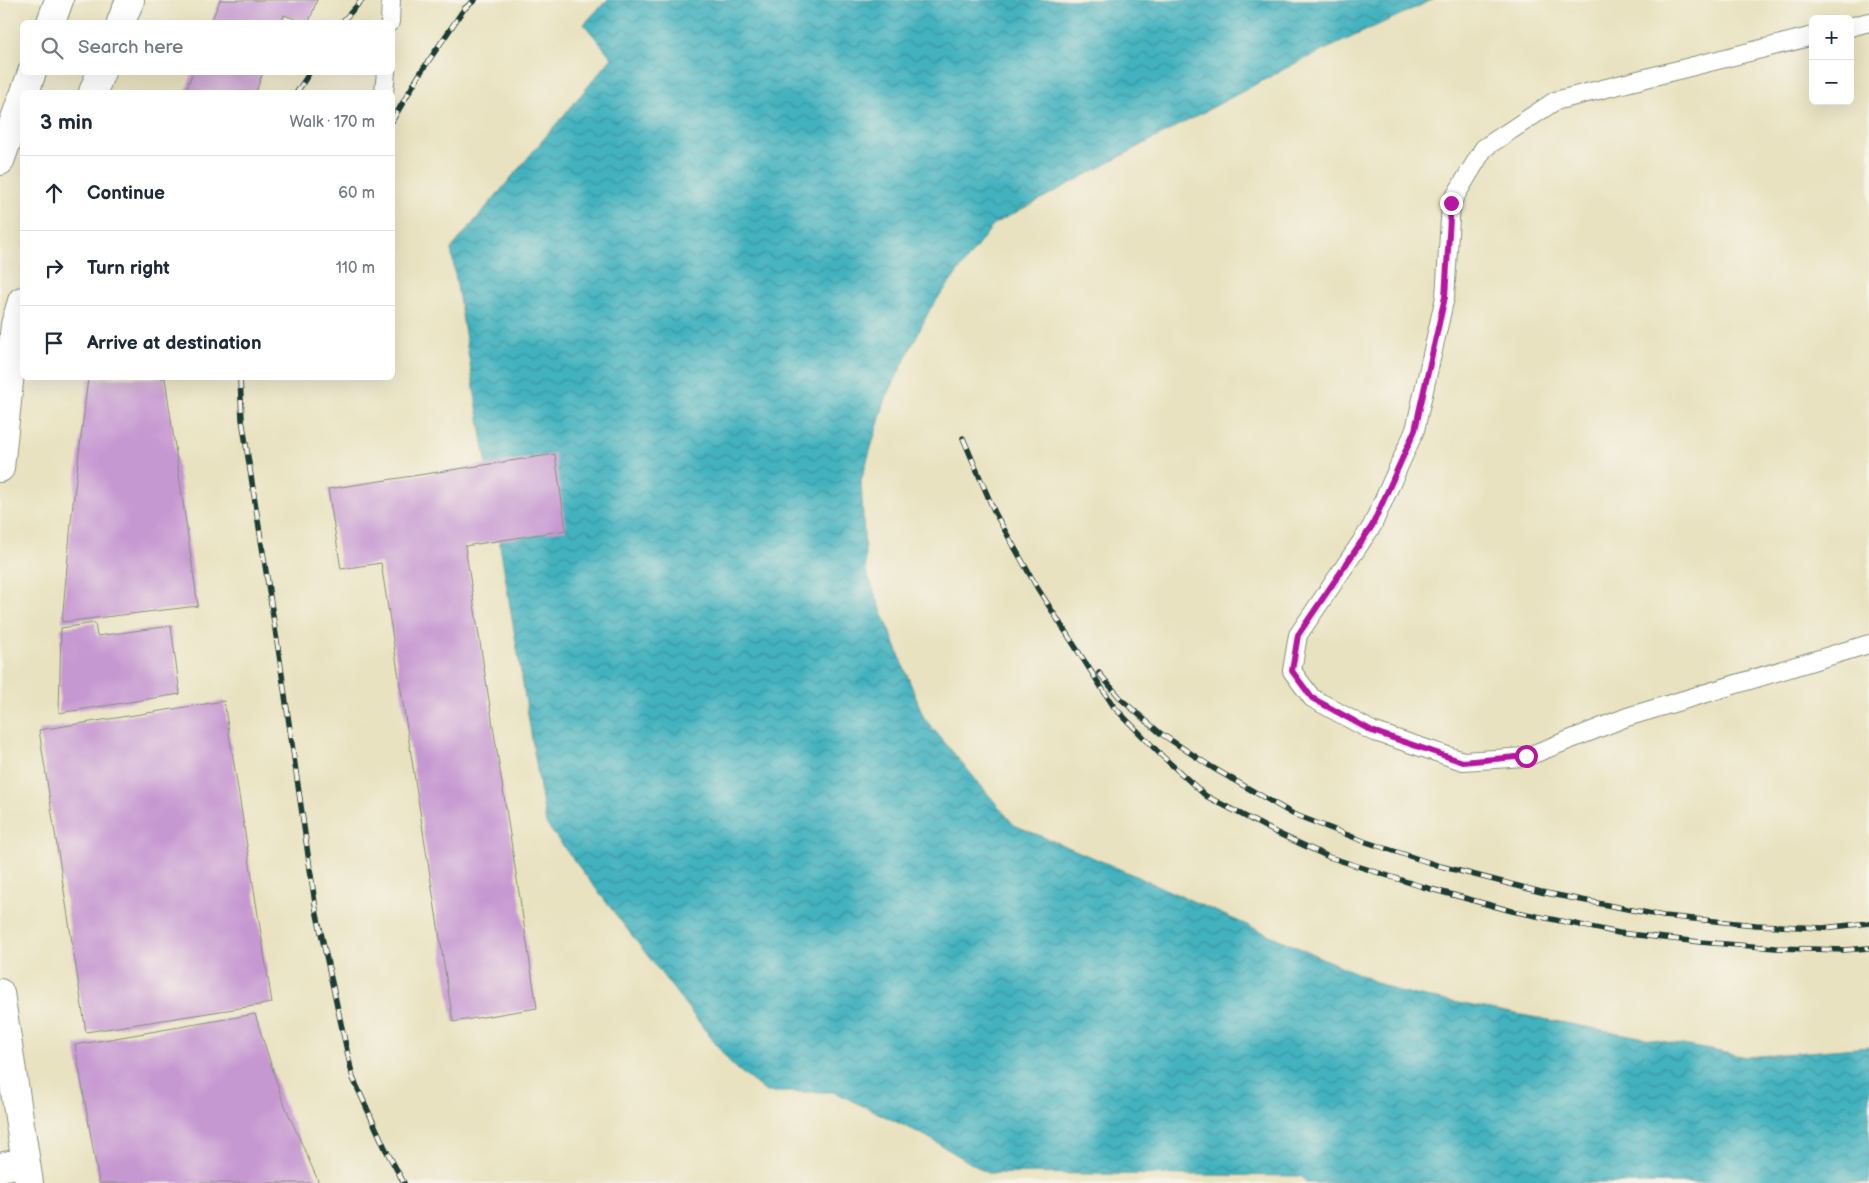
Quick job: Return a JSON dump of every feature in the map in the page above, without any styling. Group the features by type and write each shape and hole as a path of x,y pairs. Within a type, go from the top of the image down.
{"main road":[{"path":"52,20 59,0"},
{"path":"122,20 130,0"},
{"path":"26,90 31,75"},
{"path":"94,90 100,75"},
{"path":"0,161 20,105"},
{"path":"0,468 15,325 20,308"},
{"path":"0,993 18,1171"}],"lane":[{"path":"390,20 392,0"},
{"path":"1854,26 1869,22"},
{"path":"1809,37 1555,101 1484,148 1451,203 1445,297 1415,430 1372,526 1298,635 1292,671 1312,698 1372,731 1463,762 1526,756 1626,717 1869,644"},
{"path":"384,90 386,75"}],"water":[{"path":"607,0 1432,0 1292,65 994,224 930,309 886,398 861,481 866,571 924,718 1014,825 1106,863 1399,992 1747,1057 1869,1047 1869,1183 1307,1183 1301,1176 987,1173 926,1136 834,1092 766,1092 732,1065 546,824 451,249 612,58 584,24"}],"building":[{"path":"220,0 317,0 310,20 298,20 284,15 283,20 212,20"},
{"path":"192,75 262,75 257,90 186,90"},
{"path":"88,380 165,380 198,606 62,622 72,512"},
{"path":"555,454 566,530 465,546 537,1008 453,1022 381,563 341,569 328,489"},
{"path":"95,623 97,636 171,626 180,694 59,713 61,628"},
{"path":"224,701 272,1003 86,1032 39,730"},
{"path":"255,1014 282,1099 319,1183 99,1183 75,1045"}],"railway":[{"path":"344,20 362,0"},
{"path":"395,116 421,72 464,9 475,0"},
{"path":"298,90 308,75"},
{"path":"240,380 242,419 279,654 316,910 353,1078 386,1150 404,1183"},
{"path":"963,438 995,513 1038,589 1114,707 1162,756 1206,796 1277,833 1329,857 1420,886 1512,911 1619,933 1700,942 1776,948 1844,950 1869,948"},
{"path":"1099,673 1122,700 1160,733 1213,768 1293,814 1366,842 1440,866 1541,892 1663,916 1756,925 1823,928 1869,923"}],"route":[{"path":"1451,203 1445,297 1415,430 1372,526 1298,635 1292,671 1312,698 1372,731 1463,762 1526,756"}]}
